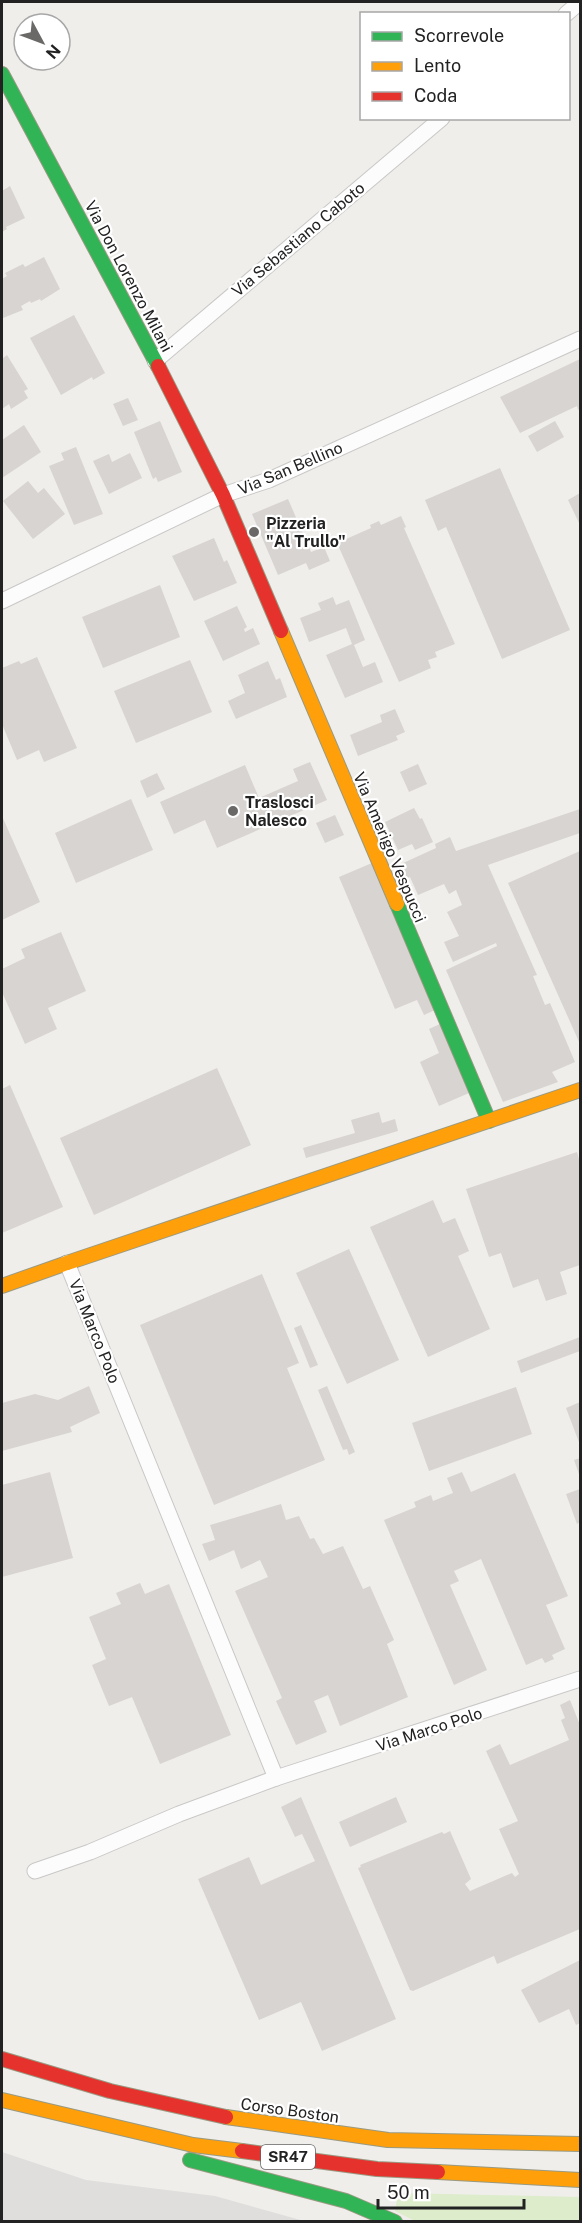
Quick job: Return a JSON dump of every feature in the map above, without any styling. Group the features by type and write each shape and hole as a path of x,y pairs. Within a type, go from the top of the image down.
{"main road":[{"name":"Via Don Lorenzo Milani","path":"2,74 155,361 223,495"},
{"name":"Via Amerigo Vespucci","path":"223,495 489,1122"},
{"path":"489,1122 580,1090"},
{"name":"Via Marco Polo","path":"67,1263 489,1122"},
{"path":"2,1286 67,1263"},
{"name":"Corso Boston","path":"2,2059 110,2091 235,2119 388,2140 580,2144"},
{"name":"SR47","path":"2,2101 75,2130 120,2142"},
{"name":"SR47","path":"2,2101 193,2145 377,2169 580,2180"},
{"name":"SR47","path":"177,2157 346,2200 395,2222"}],"street":[{"path":"568,12 580,2"},
{"name":"Via Sebastiano Caboto","path":"155,361 440,120"},
{"name":"Via San Bellino","path":"2,601 223,495 269,480 580,339"},
{"name":"Via Marco Polo","path":"67,1263 276,1778"},
{"name":"Via Marco Polo","path":"35,1871 118,1841 179,1814 276,1778 580,1679"}],"shaded area":[{"path":"2,2152 86,2180 215,2196 304,2221 2,2221"}],"green space":[{"path":"404,2193 580,2197 580,2221 415,2221 395,2211 397,2200"}],"building":[{"path":"10,186 25,218 6,227 7,229 2,232 2,191"},
{"path":"44,257 60,289 41,301 40,299 31,303 30,301 21,306 23,310 3,318 2,279 7,276 5,273 23,264 25,267"},
{"path":"74,315 105,373 93,380 92,377 61,395 30,338"},
{"path":"7,355 28,389 24,391 28,398 11,409 9,404 2,409 2,359"},
{"path":"580,359 580,409 578,410 577,406 520,433 500,397"},
{"path":"128,398 138,420 123,426 113,404"},
{"path":"160,421 182,472 158,482 156,477 153,479 134,432"},
{"path":"555,421 564,437 537,452 528,436"},
{"path":"24,425 41,452 2,478 2,440"},
{"path":"76,447 103,514 74,525 49,466 64,460 61,453"},
{"path":"130,453 142,478 109,494 93,461 109,454 112,462"},
{"path":"500,468 570,630 502,659 446,527 438,531 425,500"},
{"path":"28,481 38,493 44,488 65,514 33,539 3,501"},
{"path":"580,493 580,525 568,500"},
{"path":"288,499 311,552 324,547 330,561 309,570 306,563 278,575 252,514"},
{"path":"401,516 406,527 404,528 455,644 435,652 437,657 428,660 431,668 399,682 337,543 371,528 370,525 379,521 381,525"},
{"path":"214,538 224,562 227,560 237,583 194,601 172,556"},
{"path":"160,585 180,637 103,668 82,617"},
{"path":"333,597 336,605 349,600 365,640 354,645 363,667 375,662 383,682 345,698 326,655 352,644 346,628 309,642 300,618 321,610 318,603"},
{"path":"237,606 247,627 244,629 245,632 253,628 260,644 223,661 204,621"},
{"path":"37,657 77,748 44,762 39,750 17,760 2,724 2,668 19,661 21,664"},
{"path":"190,660 212,712 136,743 114,691"},
{"path":"268,661 276,680 280,678 287,697 236,719 228,701 245,693 238,675"},
{"path":"395,709 405,732 396,736 398,740 358,756 350,735 382,722 380,715"},
{"name":"Traslosci Nalesco","path":"310,762 327,800 217,848 205,820 174,834 160,802 245,765 259,798 298,781 293,769"},
{"path":"418,764 427,784 409,792 400,772"},
{"path":"157,773 165,789 147,798 140,781"},
{"path":"131,799 153,850 76,883 55,833"},
{"path":"414,808 420,819 422,818 433,842 415,850 412,844 398,850 385,822"},
{"path":"580,809 580,833 488,865 537,975 533,976 545,1005 550,1003 575,1062 552,1072 558,1082 503,1102 446,970 497,946 496,943 453,962 444,942 459,936 447,912 462,905 456,890 449,894 444,884 418,895 401,864 436,848 435,844 450,837 456,851"},
{"path":"335,815 344,835 325,843 316,823"},
{"path":"2,816 40,902 2,920"},
{"path":"580,851 580,1044 508,883"},
{"path":"372,863 435,1010 424,1015 417,1000 395,1009 339,877"},
{"path":"61,932 86,991 48,1008 57,1029 25,1044 2,992 2,969 25,958 21,949"},
{"path":"440,1024 469,1093 439,1106 420,1062 439,1053 429,1029"},
{"path":"217,1068 251,1145 94,1215 60,1138"},
{"path":"10,1085 63,1207 2,1233 2,1089"},
{"path":"379,1112 382,1123 395,1119 398,1131 306,1158 303,1148 355,1133 351,1120"},
{"path":"577,1152 580,1163 580,1265 560,1272 567,1294 546,1301 538,1279 513,1288 501,1253 489,1257 466,1189"},
{"path":"433,1200 443,1223 455,1218 469,1251 458,1256 490,1329 428,1357 370,1227"},
{"path":"349,1249 399,1360 347,1384 296,1273"},
{"path":"262,1274 299,1363 287,1368 325,1460 214,1505 140,1325"},
{"path":"301,1325 318,1365 310,1368 294,1328"},
{"path":"580,1337 580,1351 521,1373 517,1361"},
{"path":"89,1386 100,1413 70,1427 72,1432 2,1451 2,1403 35,1394 58,1400"},
{"path":"327,1386 355,1452 349,1455 347,1449 343,1450 318,1390"},
{"path":"516,1387 532,1434 429,1471 412,1423"},
{"path":"580,1402 580,1445 566,1408"},
{"path":"580,1458 580,1477 574,1460"},
{"path":"50,1472 73,1558 2,1577 2,1485"},
{"path":"462,1472 471,1492 515,1473 568,1596 546,1605 565,1649 552,1655 554,1659 545,1663 542,1658 526,1665 481,1559 454,1571 459,1581 450,1585 487,1670 454,1685 384,1520 416,1507 414,1502 431,1495 433,1501 453,1493 447,1478"},
{"path":"580,1489 580,1522 577,1524 566,1494"},
{"path":"281,1504 286,1520 299,1516 310,1539 314,1538 323,1554 343,1546 363,1589 370,1586 394,1640 387,1644 408,1697 340,1726 328,1695 314,1701 327,1732 296,1745 276,1701 282,1698 235,1591 268,1577 260,1560 241,1569 234,1550 209,1561 202,1544 215,1540 210,1525"},
{"path":"140,1583 145,1594 169,1584 231,1735 160,1764 132,1697 109,1706 92,1665 106,1659 89,1617 121,1604 116,1593"},
{"path":"570,1700 580,1725 580,1929 497,1964 494,1956 413,1991 410,1990 358,1868 361,1867 360,1865 442,1832 444,1834 450,1831 471,1879 465,1884 470,1891 512,1873 515,1877 519,1874 499,1829 518,1821 486,1751 500,1744 510,1765 569,1740 561,1720 565,1718 560,1705"},
{"path":"301,1797 396,2019 322,2051 301,2002 259,2020 198,1879 249,1857 261,1885 315,1861 302,1834 295,1837 281,1807"},
{"path":"396,1797 407,1822 350,1847 339,1822"},
{"path":"580,1960 580,2023 576,2025 569,2009 539,2023 521,1990"}],"traffic: fast":[{"path":"2,74 158,366"},
{"path":"397,904 489,1121"},
{"path":"190,2160 346,2201 395,2222"}],"traffic: slow":[{"path":"281,631 397,904"},
{"path":"67,1263 580,1090"},
{"path":"2,1286 67,1263"},
{"path":"2,2100 193,2145 242,2151"},
{"path":"226,2117 388,2140 580,2144"},
{"path":"438,2172 580,2180"}],"traffic: jam":[{"path":"158,366 223,495 281,631"},
{"path":"2,2059 110,2091 226,2117"},
{"path":"242,2151 377,2169 438,2172"}],"place":[{"name":"Pizzeria \"Al Trullo\"","path":"254,532"},
{"name":"Traslosci Nalesco","path":"233,811"}]}
